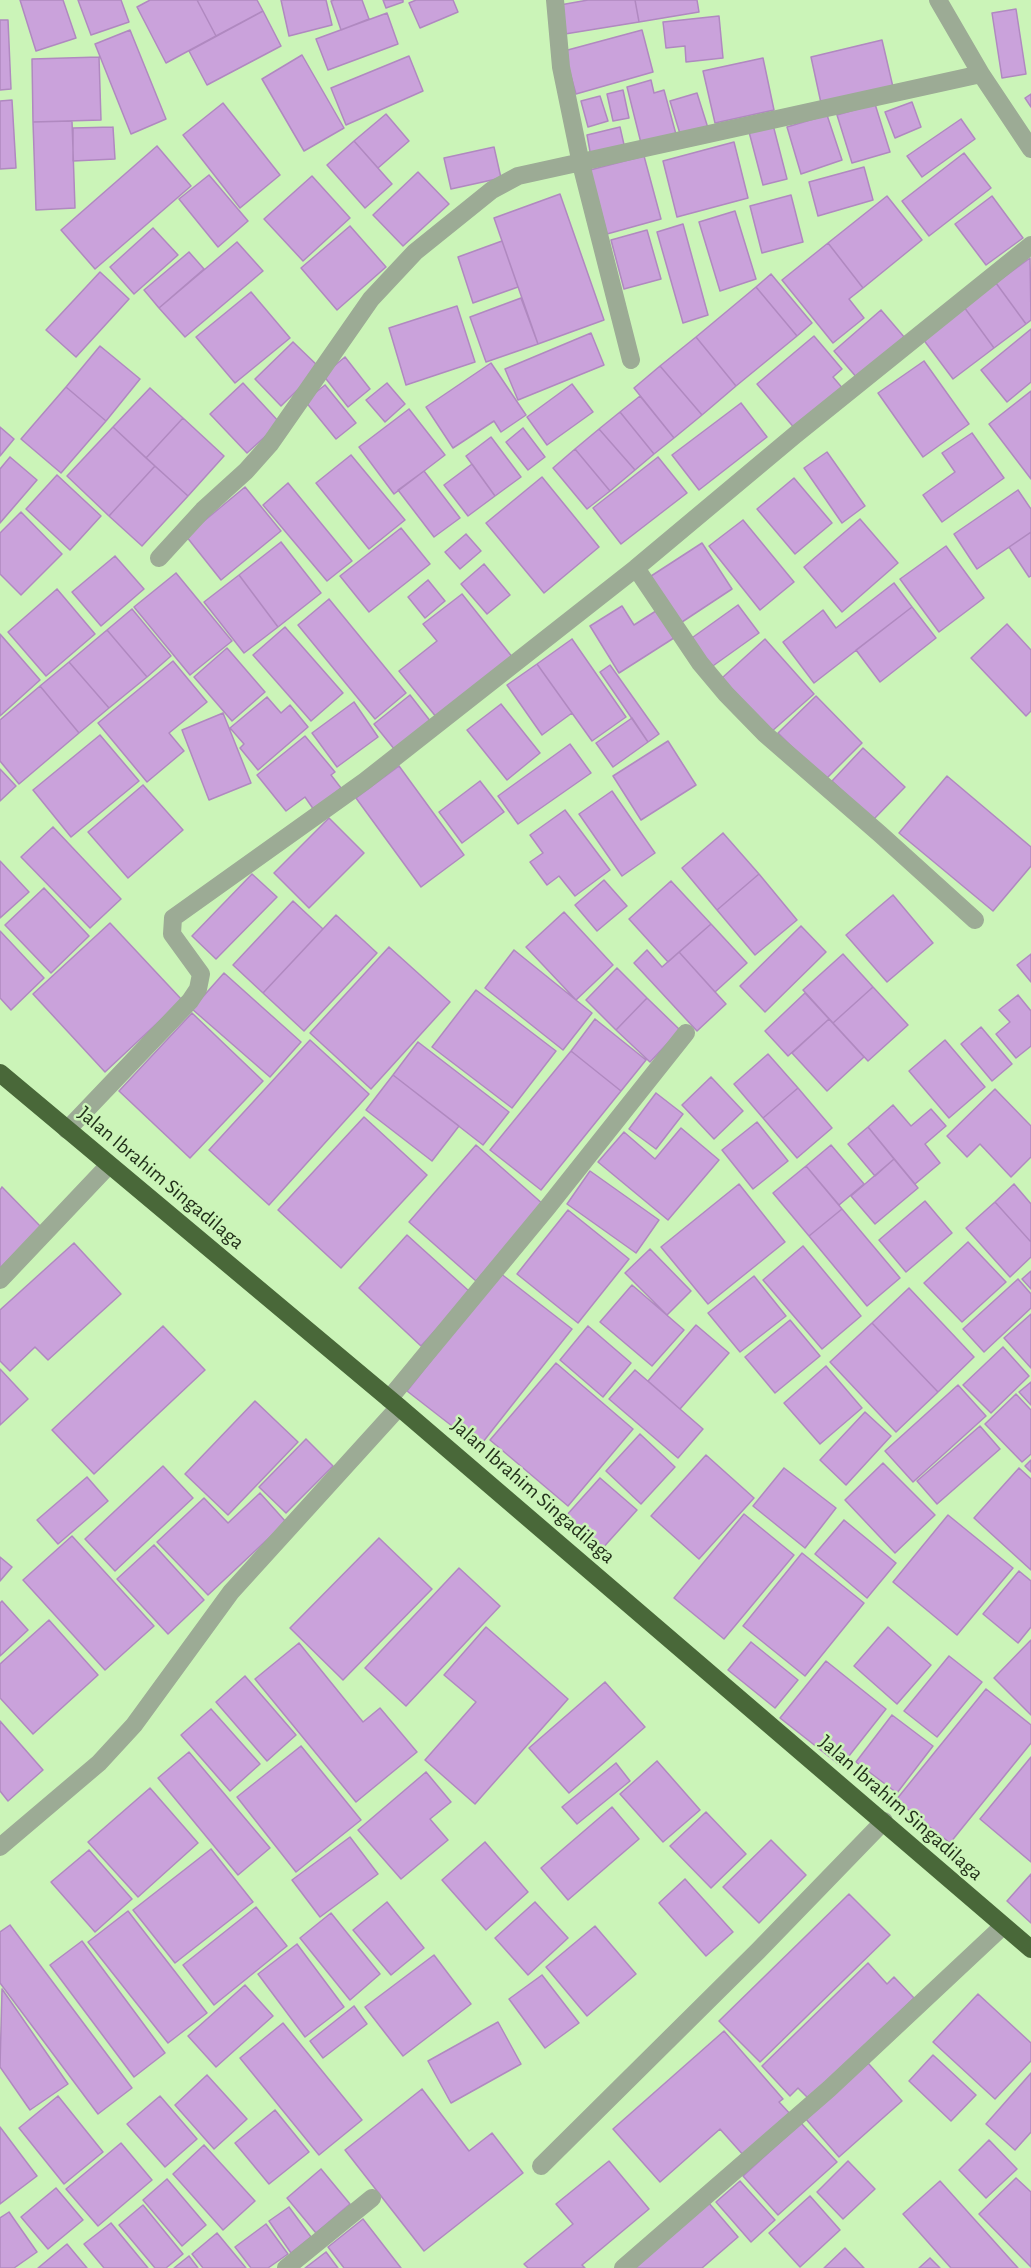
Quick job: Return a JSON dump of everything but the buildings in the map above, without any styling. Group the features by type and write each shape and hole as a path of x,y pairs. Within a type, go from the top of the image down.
{"highway":[{"name":"Jalan Ibrahim Singadilaga","path":"0,1073 394,1403 1031,1949"}],"street":[{"path":"555,0 561,67 581,164 631,360"},
{"path":"938,0 981,74 1031,149"},
{"path":"159,558 270,444 371,299 415,252 492,190 518,176 581,164 981,74"},
{"path":"67,1130 190,1001 198,989 201,974 172,934 173,918 365,781 636,568 795,435 1031,245"},
{"path":"636,568 700,663 734,702 765,734 975,920"},
{"path":"0,1847 99,1763 120,1740 231,1592 394,1403 686,1033"},
{"path":"0,1280 109,1165"},
{"path":"541,2166 758,1951 884,1821"},
{"path":"622,2268 829,2090 1002,1926"},
{"path":"286,2268 372,2198"}]}
